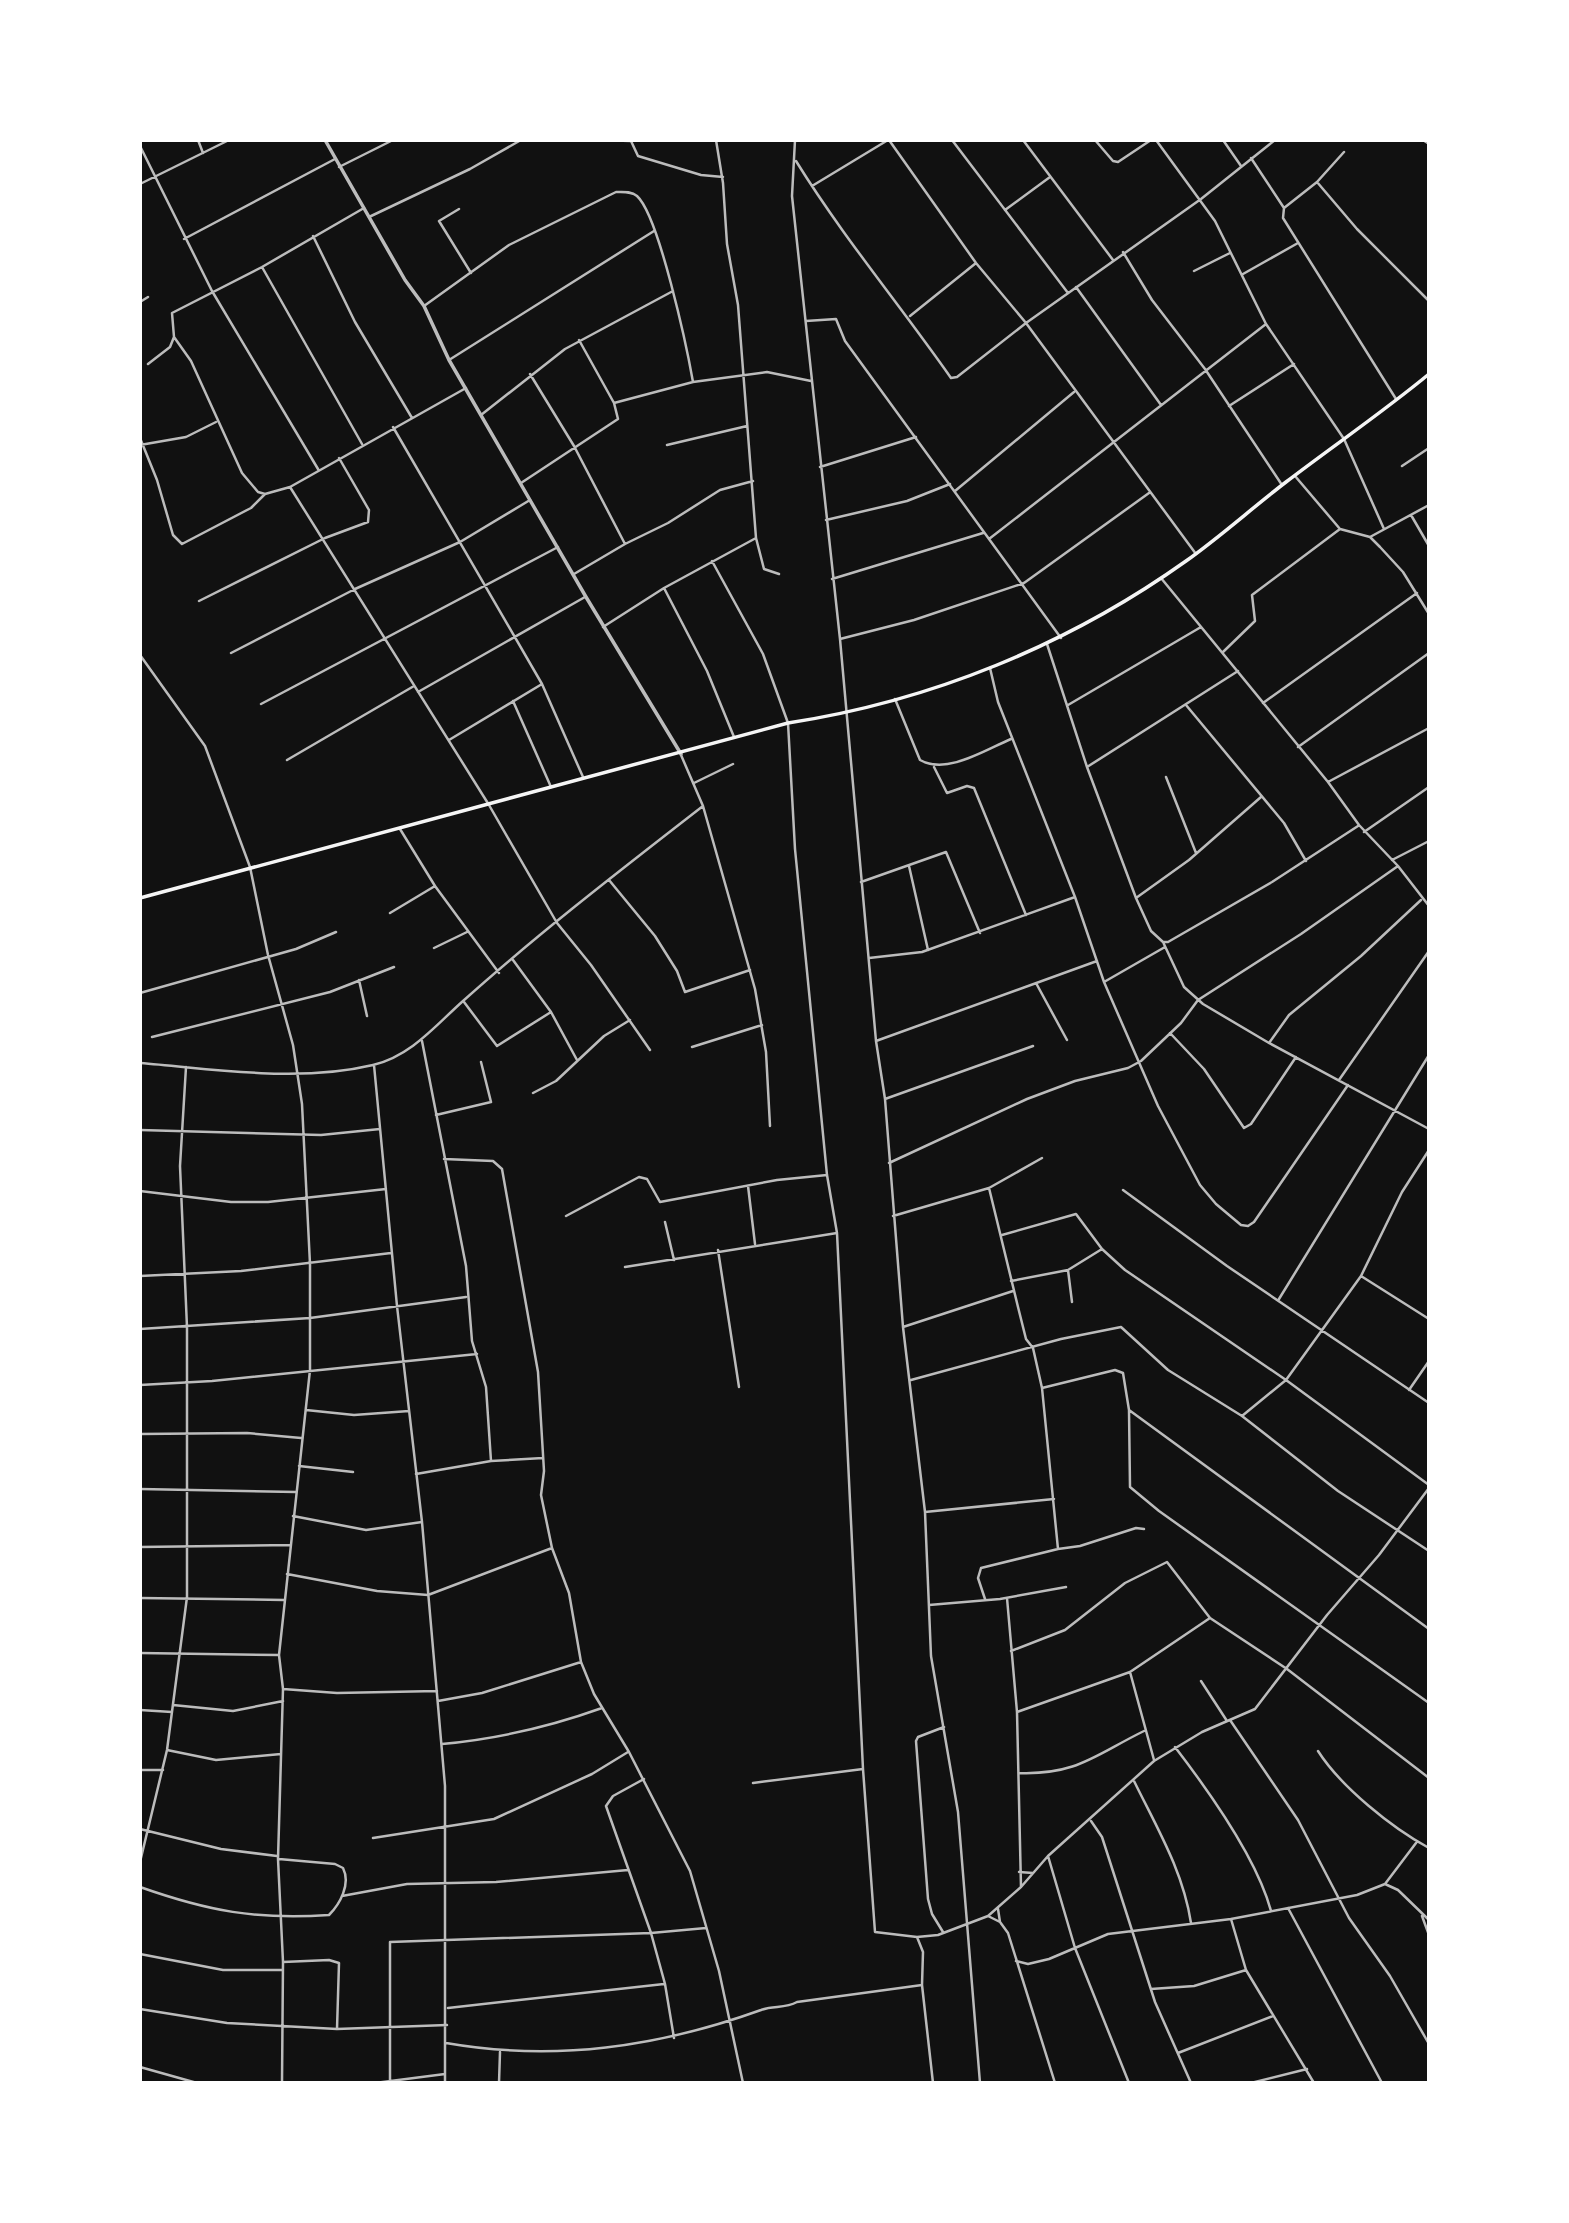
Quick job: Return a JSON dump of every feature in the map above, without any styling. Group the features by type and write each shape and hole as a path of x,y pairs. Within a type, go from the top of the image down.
{"main road":[{"path":"140,898 250,866 400,829 788,723 895,699 990,668 1061,638 1161,578 1196,554 1429,374"}],"street":[{"path":"198,140 203,153"},
{"path":"140,184 229,140"},
{"path":"325,140 424,306 449,360 603,627 681,754 703,806 750,970 762,1025 770,1126"},
{"path":"339,167 393,140"},
{"path":"369,216 470,169 521,140"},
{"path":"598,140 631,141 638,156 701,175 723,177"},
{"path":"716,140 723,177 727,244 738,305 756,538 764,569 779,574"},
{"path":"795,140 796,161 792,196 840,639 876,1041 885,1099 903,1327 925,1512 931,1656 958,1812 980,2083"},
{"path":"812,187 888,140 976,264 1026,323 1074,393 1196,554"},
{"path":"952,140 1068,292"},
{"path":"1023,140 1113,260"},
{"path":"1095,140 1113,161 1118,162 1154,140 1201,199 1243,274 1266,324 1344,439 1384,530"},
{"path":"1223,140 1241,166"},
{"path":"796,161 857,253 909,317 954,379 1068,292 1201,199 1275,140"},
{"path":"1423,140 1429,144"},
{"path":"140,146 212,291 318,469"},
{"path":"1284,208 1317,182 1344,152"},
{"path":"1251,158 1284,208 1283,218 1298,243 1396,399"},
{"path":"184,239 335,159"},
{"path":"1005,210 1050,177"},
{"path":"1317,182 1357,229 1429,300"},
{"path":"424,306 509,245 616,192 635,194 654,231 673,291 692,382"},
{"path":"265,494 254,490 242,473 191,361 174,337 170,318 172,313 262,267 313,235 364,208"},
{"path":"459,209 439,221 471,273"},
{"path":"449,360 654,231"},
{"path":"313,235 355,322 412,418"},
{"path":"1243,274 1298,243"},
{"path":"1123,252 1152,300 1205,369 1282,485"},
{"path":"1194,271 1230,253"},
{"path":"909,317 976,264"},
{"path":"262,267 362,444"},
{"path":"1076,287 1161,405"},
{"path":"481,415 530,374 579,340 673,291"},
{"path":"140,302 148,298"},
{"path":"806,321 835,319 845,341 1024,583 1061,638"},
{"path":"989,539 1266,324"},
{"path":"148,364 170,347 174,337"},
{"path":"521,483 618,419 614,404 579,340"},
{"path":"1229,405 1294,364"},
{"path":"614,404 692,382 778,372 811,381"},
{"path":"530,374 574,446 625,544"},
{"path":"140,438 173,535 182,544 251,508 265,494 290,487 362,444 466,388"},
{"path":"955,491 1074,393"},
{"path":"141,445 186,437 217,422"},
{"path":"667,445 747,426"},
{"path":"393,427 542,684 583,779"},
{"path":"820,467 916,437"},
{"path":"1402,466 1429,448"},
{"path":"200,601 325,538 368,522 370,516 340,458"},
{"path":"1294,476 1340,529 1370,537 1402,572 1429,614"},
{"path":"573,575 625,544 668,523 720,490 753,481"},
{"path":"826,520 907,501 950,484"},
{"path":"290,487 325,538 489,805 557,923 631,1020 650,1050"},
{"path":"840,639 914,620 1024,583 1150,492"},
{"path":"231,653 355,589 460,542 531,500"},
{"path":"1370,537 1429,505"},
{"path":"1411,515 1429,546"},
{"path":"1223,652 1255,621 1252,595 1340,529"},
{"path":"832,579 984,532"},
{"path":"603,627 664,588 756,538"},
{"path":"261,704 384,636 485,588 558,547"},
{"path":"712,561 763,654 784,705 788,723 795,849 827,1174 836,1233 873,1927 881,1934 917,1937 943,1933 988,1916 1021,1887 1048,1856 1091,1821 1154,1761 1175,1747 1255,1709 1321,1623 1361,1578 1429,1487 1286,1380 1125,1270 1102,1249 1076,1214 1002,1235"},
{"path":"1161,578 1328,782 1364,832 1398,866 1429,906"},
{"path":"664,588 707,671 735,739"},
{"path":"1263,704 1417,593"},
{"path":"418,692 516,639 586,597"},
{"path":"1068,705 1201,627"},
{"path":"1047,644 1087,767 1136,898 1151,931 1163,942 1184,987 1198,1000 1269,1043 1429,1129"},
{"path":"1298,747 1429,653"},
{"path":"140,655 205,746 250,866 268,955 283,1004 298,1074 305,1134 310,1264 310,1370 279,1655 283,1689 278,1857 283,1962 282,2083"},
{"path":"990,668 1012,738 1075,897 1104,982 1141,1061 1158,1106 1200,1185 1216,1205 1241,1225 1248,1226 1348,1085"},
{"path":"1087,767 1238,671"},
{"path":"448,741 542,684"},
{"path":"287,760 414,686"},
{"path":"895,699 920,760 934,767 947,793 967,786 974,788 1026,915"},
{"path":"513,701 551,787"},
{"path":"1185,705 1284,823 1306,861"},
{"path":"1328,782 1429,728"},
{"path":"934,767 949,764 1012,738"},
{"path":"694,783 733,764"},
{"path":"1166,778 1196,853"},
{"path":"1364,832 1429,787"},
{"path":"1136,898 1196,853 1261,797"},
{"path":"140,1063 247,1073 298,1074 374,1065 397,1056 421,1039 609,880 703,806"},
{"path":"1163,942 1168,942 1211,918 1306,861 1359,825"},
{"path":"400,829 435,886 499,972"},
{"path":"1392,860 1429,841"},
{"path":"1193,844 1202,847"},
{"path":"861,882 946,852 980,933"},
{"path":"909,866 928,950"},
{"path":"889,1163 1027,1099 1075,1081 1128,1068 1141,1061 1198,1000 1311,927 1398,866"},
{"path":"609,880 655,936 677,971 685,992 750,970"},
{"path":"390,913 435,886"},
{"path":"869,958 928,950 1075,897"},
{"path":"1269,1043 1289,1015 1361,956 1422,899"},
{"path":"140,993 296,949 336,932"},
{"path":"434,948 467,932"},
{"path":"1104,982 1165,947"},
{"path":"1339,1080 1429,951"},
{"path":"513,960 551,1012 578,1060"},
{"path":"876,1041 1097,961"},
{"path":"152,1037 330,992 394,967"},
{"path":"359,980 367,1016"},
{"path":"1036,983 1067,1040"},
{"path":"463,1001 497,1046 551,1012"},
{"path":"533,1093 545,1089 604,1036 631,1020"},
{"path":"692,1047 762,1025"},
{"path":"1170,1033 1204,1069 1244,1128 1251,1124 1296,1058"},
{"path":"421,1039 466,1266 466,1297 486,1387 491,1461"},
{"path":"885,1099 1033,1046"},
{"path":"1279,1298 1429,1055"},
{"path":"436,1115 491,1102 481,1062"},
{"path":"374,1065 391,1253 422,1522 442,1744 448,2008 446,2083"},
{"path":"140,1862 167,1751 187,1597 190,1547 187,1327 181,1196 181,1130 186,1067"},
{"path":"140,1130 305,1134 380,1129"},
{"path":"1242,1416 1286,1380 1361,1276 1402,1192 1429,1150"},
{"path":"893,1216 989,1188 1042,1158"},
{"path":"444,1159 493,1161 502,1169 538,1371 543,1458 541,1494 552,1548 569,1593 581,1662 602,1708 644,1779 690,1871 730,2021 743,2083"},
{"path":"566,1216 639,1177 647,1179 660,1202 827,1174"},
{"path":"748,1186 755,1244"},
{"path":"989,1188 1026,1339 1033,1348 1041,1388 1058,1549"},
{"path":"140,1191 231,1202 306,1198 386,1189"},
{"path":"1123,1190 1227,1266 1279,1298 1429,1404"},
{"path":"665,1222 674,1260"},
{"path":"625,1267 836,1233"},
{"path":"1012,1281 1068,1270 1102,1249"},
{"path":"718,1250 739,1387"},
{"path":"140,1276 241,1271 391,1253"},
{"path":"1068,1270 1072,1302"},
{"path":"1361,1276 1429,1319"},
{"path":"903,1327 1014,1290"},
{"path":"140,1329 310,1318 466,1297"},
{"path":"910,1381 1121,1327 1168,1370 1242,1416 1338,1491 1429,1551"},
{"path":"140,1385 187,1383 477,1354"},
{"path":"1409,1390 1429,1361"},
{"path":"1041,1388 1119,1370 1125,1378 1129,1410 1130,1487 1159,1511 1321,1623 1429,1703"},
{"path":"306,1410 354,1415 410,1411"},
{"path":"1129,1410 1247,1500 1361,1578 1429,1629"},
{"path":"140,1434 247,1433 301,1438"},
{"path":"416,1474 491,1461 543,1458"},
{"path":"299,1466 354,1472"},
{"path":"140,1489 296,1492"},
{"path":"925,1512 1054,1499"},
{"path":"293,1516 366,1530 422,1522"},
{"path":"985,1599 978,1578 981,1568 1080,1546 1136,1528 1144,1529"},
{"path":"140,1547 290,1545"},
{"path":"287,1574 377,1591 428,1595 552,1548"},
{"path":"1011,1651 1019,1645 1065,1630 1125,1583 1163,1563 1171,1565 1210,1618 1287,1669 1429,1778"},
{"path":"929,1605 1007,1598 1066,1587"},
{"path":"140,1598 284,1600"},
{"path":"1007,1598 1017,1712 1021,1887"},
{"path":"1017,1712 1130,1672 1210,1618"},
{"path":"1011,1642 1019,1645"},
{"path":"140,1653 279,1655"},
{"path":"438,1701 482,1693 581,1662"},
{"path":"1130,1672 1154,1761"},
{"path":"1201,1681 1298,1820 1349,1918 1390,1976 1429,2044"},
{"path":"283,1689 337,1692 437,1690"},
{"path":"173,1705 233,1711 283,1701"},
{"path":"442,1744 491,1740 554,1725 602,1708"},
{"path":"140,1710 172,1712"},
{"path":"943,1933 932,1914 928,1899 916,1741 918,1737 944,1727"},
{"path":"1019,1773 1050,1774 1078,1766 1099,1758 1144,1731"},
{"path":"1175,1747 1206,1787 1256,1870 1271,1911"},
{"path":"167,1751 216,1760 281,1754"},
{"path":"1318,1751 1329,1767 1416,1843 1429,1848"},
{"path":"373,1838 494,1819 592,1774 629,1752"},
{"path":"753,1783 863,1769"},
{"path":"140,1770 163,1770"},
{"path":"644,1779 613,1796 606,1806 651,1933 665,1984 674,2038"},
{"path":"1134,1781 1177,1868 1187,1896 1191,1924"},
{"path":"1091,1821 1102,1837 1151,1989 1191,2083"},
{"path":"140,1829 221,1849 340,1866 346,1872 342,1896 329,1915 238,1915 195,1907 140,1887"},
{"path":"1016,1961 1028,1964 1075,1948 1097,1937 1231,1919 1341,1899 1385,1884 1416,1843"},
{"path":"1048,1856 1075,1948 1129,2083"},
{"path":"342,1896 407,1884 496,1882 629,1870"},
{"path":"1019,1872 1033,1873"},
{"path":"1385,1884 1398,1890 1429,1920"},
{"path":"1288,1908 1382,2083"},
{"path":"998,1909 1000,1922 1008,1933 1055,2083"},
{"path":"988,1916 1000,1922"},
{"path":"1422,1916 1429,1935"},
{"path":"1231,1919 1246,1970 1314,2083"},
{"path":"390,2080 393,2026 388,1953 390,1942 651,1933 706,1928"},
{"path":"917,1937 923,1952 922,1985 933,2083"},
{"path":"140,1954 223,1970 283,1970"},
{"path":"283,1962 339,1963 337,2029"},
{"path":"1151,1989 1194,1986 1246,1970"},
{"path":"448,2008 665,1984"},
{"path":"446,2043 500,2052 599,2049 674,2038 767,2007 788,2007 797,2002 922,1985"},
{"path":"140,2008 227,2023 337,2029 447,2025"},
{"path":"1178,2053 1274,2016"},
{"path":"499,2083 500,2052"},
{"path":"140,2067 197,2083"},
{"path":"1251,2083 1307,2069"},
{"path":"375,2083 446,2074"}]}
